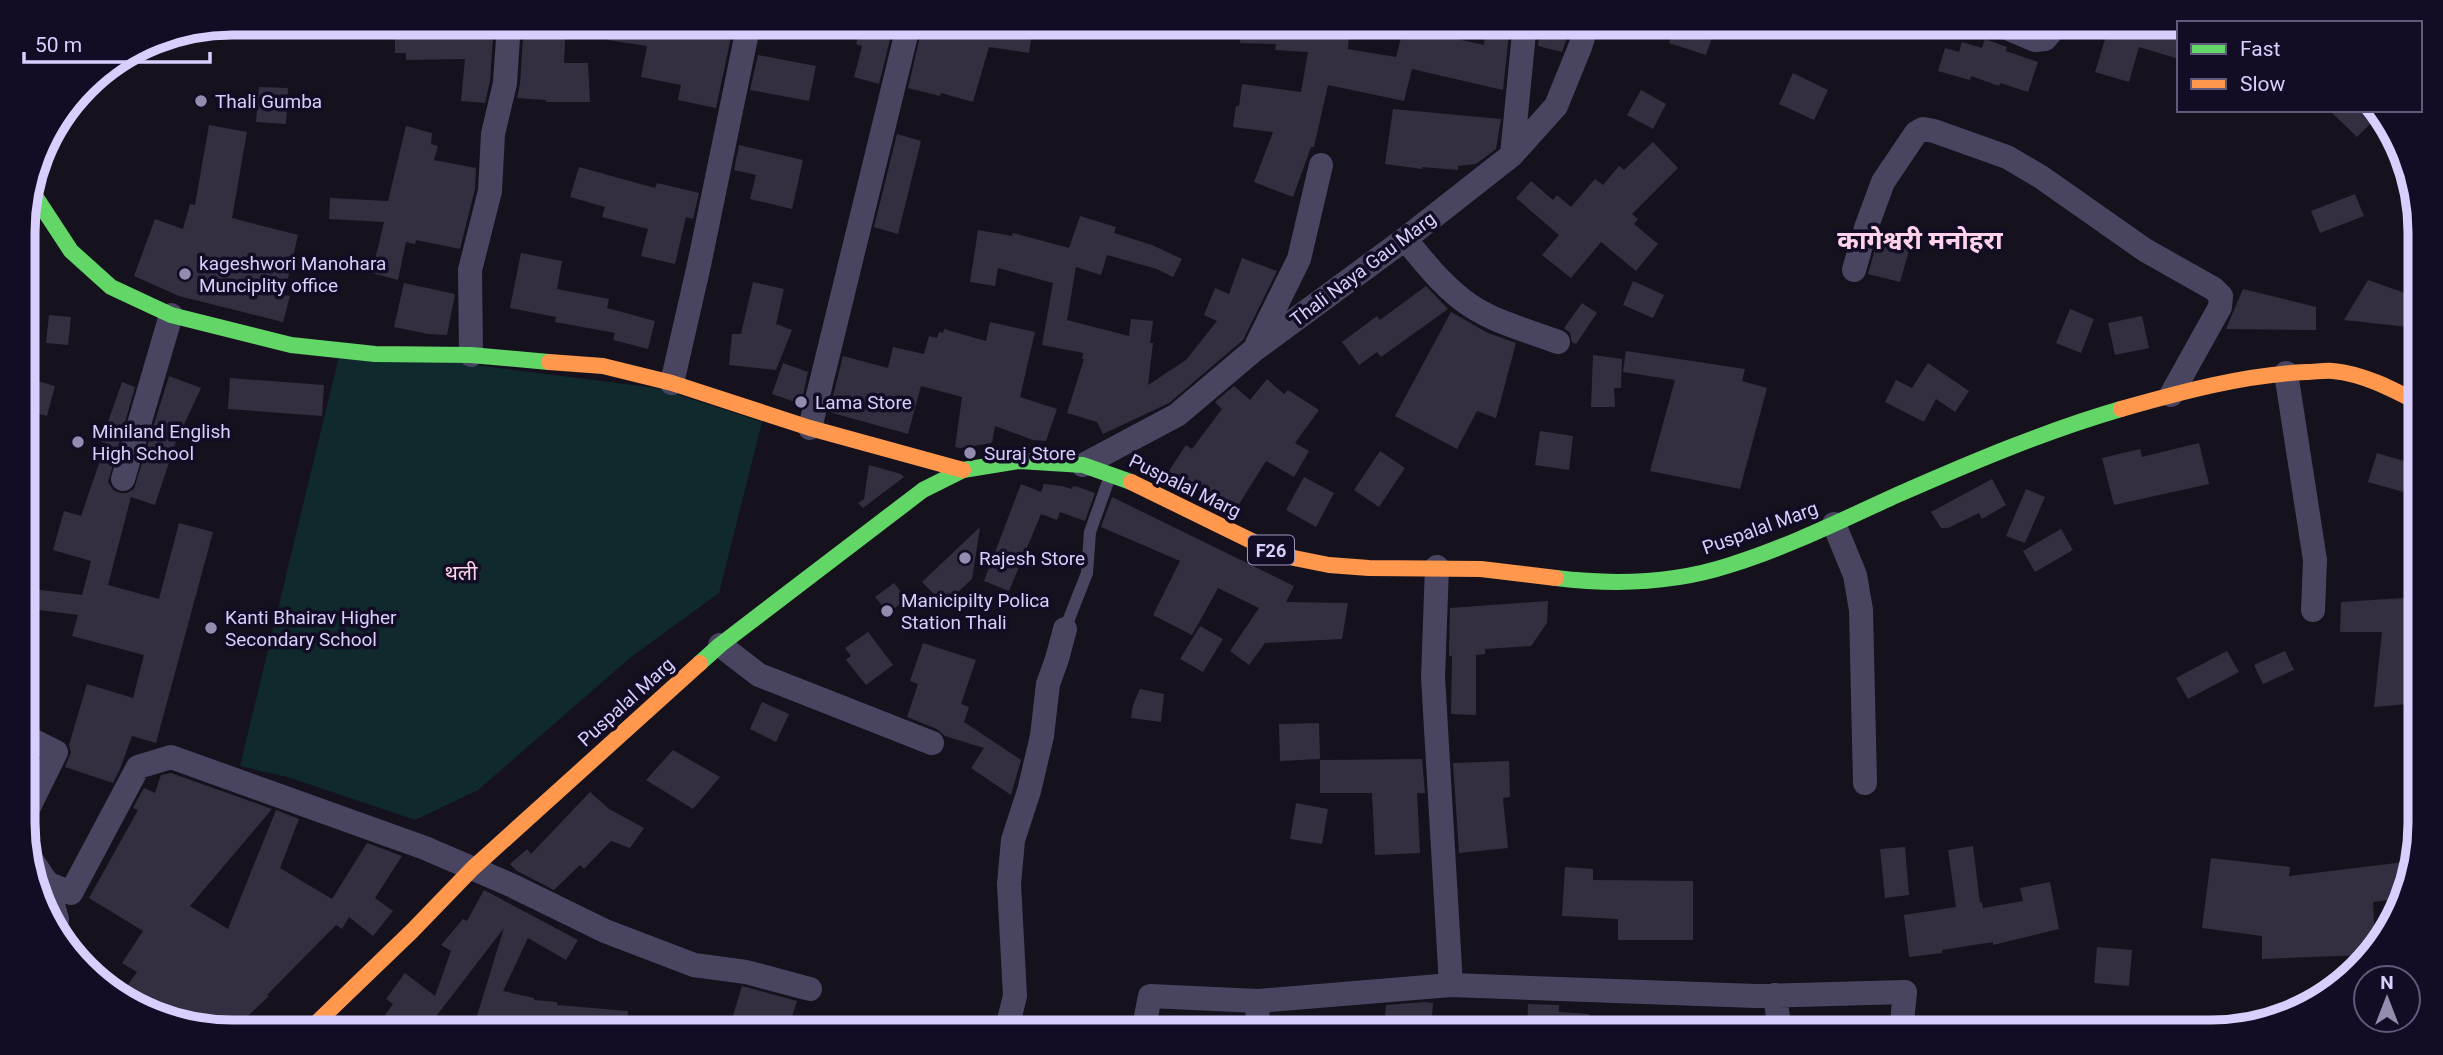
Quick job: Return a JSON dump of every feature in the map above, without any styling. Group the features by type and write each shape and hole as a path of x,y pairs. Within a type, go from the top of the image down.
{"main road":[{"path":"38,201 71,251 111,287 171,315 291,345 375,354 471,355 603,366 672,383 810,428 963,470"},
{"name":"Puspalal Marg","path":"319,1020 473,868 720,645 923,490 963,470 1019,461 1083,465 1111,473 1152,491 1266,548 1294,558 1329,565 1481,569 1581,580 1633,581 1676,577 1728,566 1788,544 1950,472 2090,418 2171,395 2244,379 2286,373 2334,371 2380,383 2408,397"}],"street":[{"path":"471,355 470,271 490,191 494,134 505,83 508,35"},
{"path":"672,383 746,35"},
{"path":"810,428 906,35"},
{"path":"1512,155 1524,35"},
{"name":"Thali Naya Gau Marg","path":"1083,465 1177,415 1254,350 1405,239 1512,155 1556,106 1584,35"},
{"path":"2023,35 2035,40 2045,39 2048,35"},
{"path":"1854,271 1866,228 1884,182 1916,133 1923,130 1934,131 2007,157 2041,177 2145,250 2214,289 2221,296 2220,307 2171,395"},
{"path":"1254,350 1299,258 1321,165"},
{"path":"1405,239 1435,275 1471,306 1508,324 1558,342"},
{"path":"123,479 171,315"},
{"path":"2286,373 2315,560 2313,610"},
{"path":"1834,524 1855,575 1861,610 1865,783"},
{"path":"1437,567 1433,677 1451,985"},
{"path":"1009,1020 1015,996 1009,884 1013,840 1030,791 1042,736 1048,684 1065,629"},
{"path":"720,645 759,675 932,743"},
{"path":"35,742 56,752 35,793"},
{"path":"47,883 71,893 138,767 171,757 425,848 605,930 694,965 746,972 810,989"},
{"path":"43,877 53,904"},
{"path":"1145,1020 1150,996 1258,1001 1451,985 1775,995 1905,992 1903,1020"},
{"path":"1775,995 1778,1020"},
{"path":"1257,1020 1258,1001"}],"lane":[{"path":"1065,629 1087,573 1090,532 1111,473"}],"green space":[{"path":"341,348 657,388 762,422 719,593 631,657 478,790 415,820 291,778 240,766"}],"building":[{"path":"395,35 493,35 490,81 485,103 461,101 465,59 406,60 406,53 395,53"},
{"path":"523,35 565,35 564,63 588,63 590,102 546,102 517,98"},
{"path":"609,35 731,35 716,108 678,100 681,85 641,77 647,46 608,40"},
{"path":"859,35 891,35 879,84 854,77 862,46 856,44"},
{"path":"920,35 1032,35 1029,53 989,47 973,102 908,88"},
{"path":"1240,35 1349,35 1348,49 1396,57 1402,35 1440,35 1484,45 1485,35 1509,35 1503,90 1412,69 1404,101 1328,85 1314,147 1311,147 1293,197 1254,182 1273,132 1233,127 1242,84 1301,92 1308,52 1275,50 1276,44 1240,43"},
{"path":"1539,35 1568,35 1562,52 1538,46"},
{"path":"1672,35 1713,35 1706,55 1669,43"},
{"path":"2106,35 2177,35 2177,58 2139,47 2129,82 2095,72"},
{"path":"1985,39 2007,47 2006,51 2038,62 2028,92 1971,76 1970,80 1938,71 1945,48 1959,52 1962,42 1982,48"},
{"path":"758,55 816,66 809,101 750,90"},
{"path":"1793,73 1828,90 1814,120 1779,104"},
{"path":"259,87 288,88 286,124 256,122"},
{"path":"1641,90 1666,104 1653,129 1627,115"},
{"path":"1393,109 1501,119 1496,149 1476,164 1458,166 1458,170 1385,164"},
{"path":"2331,112 2367,112 2373,121 2357,137"},
{"path":"209,125 247,132 232,218 298,235 284,295 290,296 283,322 179,296 134,276 155,219 183,229 190,204 195,205"},
{"path":"406,126 432,133 431,144 438,146 434,160 476,168 475,189 460,249 416,240 415,244 406,242 398,280 372,273 384,222 329,219 330,198 388,201"},
{"path":"897,134 921,141 898,234 874,227"},
{"path":"1653,142 1678,168 1632,214 1638,219 1634,224 1658,244 1636,271 1601,242 1571,278 1542,255 1559,235 1516,198 1531,181 1553,200 1557,195 1571,207 1595,179 1603,185 1619,166 1624,170"},
{"path":"739,145 803,160 792,209 750,199 756,175 734,170"},
{"path":"579,167 655,188 657,183 699,193 693,219 686,217 675,264 641,256 648,229 602,217 605,207 570,197"},
{"path":"2355,194 2364,216 2320,233 2311,211"},
{"path":"1080,216 1116,227 1114,233 1152,245 1182,259 1173,277 1157,269 1107,255 1101,275 1076,267 1067,320 1129,336 1131,319 1153,321 1148,385 1186,360 1217,321 1204,315 1215,288 1229,294 1242,258 1277,271 1243,340 1169,403 1103,434 1097,422 1067,413 1084,359 1083,353 1042,345 1053,283 998,268 995,286 970,282 978,230 1012,236 1013,233 1069,248"},
{"path":"1878,239 1910,247 1900,282 1868,274"},
{"path":"521,253 562,261 557,289 609,299 607,308 655,321 648,349 613,340 615,333 555,322 556,317 510,308"},
{"path":"2368,280 2408,294 2408,327 2344,320"},
{"path":"1633,281 1664,295 1653,318 1623,305"},
{"path":"753,282 784,289 776,324 792,330 776,370 729,365 732,334 741,334"},
{"path":"404,283 455,294 447,335 394,327"},
{"path":"1426,286 1448,309 1381,357 1377,352 1359,365 1342,342 1377,316 1380,320"},
{"path":"2243,289 2316,307 2316,330 2226,329"},
{"path":"1582,303 1597,313 1576,344 1564,328"},
{"path":"2070,309 2094,319 2081,353 2056,343"},
{"path":"1451,312 1488,333 1516,343 1496,418 1477,411 1457,449 1395,416"},
{"path":"49,315 71,317 68,345 46,343"},
{"path":"2142,316 2149,348 2115,355 2108,323"},
{"path":"990,322 1035,332 1020,397 1057,409 1046,441 1033,440 995,426 992,443 955,447 962,397 921,386 908,434 829,412 843,356 888,368 893,347 924,354 929,336 937,338 939,332 943,333 944,329 986,341"},
{"path":"1626,351 1745,369 1742,381 1767,388 1740,489 1650,471 1675,380 1623,372"},
{"path":"1593,355 1622,359 1621,388 1614,388 1615,407 1591,407"},
{"path":"783,363 808,372 801,404 772,394"},
{"path":"1928,363 1969,391 1955,412 1936,399 1924,422 1885,402 1896,380 1912,388"},
{"path":"169,376 201,388 175,444 155,505 131,497 108,585 159,599 179,523 213,532 156,743 132,736 113,783 65,767 71,752 69,745 87,684 133,698 144,655 72,636 78,615 35,609 35,589 82,595 91,561 53,550 64,511 81,516 106,443 101,442 122,382 135,387 108,482 113,490 120,493 134,489"},
{"path":"230,378 324,385 322,416 228,409"},
{"path":"1267,379 1284,394 1288,390 1319,410 1295,443 1309,451 1294,477 1266,461 1236,509 1167,474 1186,445 1192,449 1222,409 1215,402 1234,386 1250,400"},
{"path":"35,380 55,386 47,416 35,413"},
{"path":"1540,431 1573,436 1569,470 1535,465"},
{"path":"2199,443 2209,484 2114,505 2102,458 2140,449 2142,457"},
{"path":"1380,451 1405,468 1379,507 1354,490"},
{"path":"2377,453 2408,462 2403,492 2368,482"},
{"path":"869,465 904,477 863,508 858,503 864,499"},
{"path":"1304,477 1334,493 1316,527 1286,510"},
{"path":"1992,479 2006,505 1982,519 1979,513 1948,528 1941,528 1931,512"},
{"path":"1021,484 1041,492 1044,484 1072,489 1073,486 1095,493 1085,521 1060,512 1057,520 1041,514 1009,591 984,581"},
{"path":"2026,489 2045,497 2025,543 2006,536"},
{"path":"1112,497 1294,586 1286,602 1348,603 1342,639 1265,643 1249,665 1230,651 1259,608 1218,588 1192,635 1153,615 1180,561 1101,527"},
{"path":"980,527 972,579 949,600 942,593 937,597 922,582"},
{"path":"2061,529 2073,550 2035,572 2023,551"},
{"path":"894,583 907,599 888,613 875,597"},
{"path":"2408,598 2408,704 2374,707 2382,632 2340,632 2341,602"},
{"path":"1548,601 1547,623 1531,646 1485,649 1485,654 1476,655 1476,715 1451,714 1450,608"},
{"path":"1200,626 1223,639 1203,672 1180,659"},
{"path":"868,632 893,665 866,685 846,660 851,656 845,648"},
{"path":"923,643 976,660 961,704 969,707 964,722 1021,760 1011,795 971,768 984,748 945,736 937,729 907,717 918,684 910,681"},
{"path":"2227,651 2239,672 2188,699 2176,678"},
{"path":"2285,651 2294,670 2263,684 2254,665"},
{"path":"1140,689 1164,694 1161,722 1131,718"},
{"path":"762,702 789,714 776,742 750,729"},
{"path":"1319,723 1320,759 1280,761 1279,724"},
{"path":"673,750 720,777 693,809 646,780"},
{"path":"1422,759 1425,793 1417,793 1420,853 1375,855 1372,793 1320,793 1320,760"},
{"path":"1509,761 1510,797 1503,798 1508,848 1459,853 1453,763"},
{"path":"171,773 272,809 190,906 228,929 276,810 299,819 280,868 332,899 367,843 402,856 375,898 393,911 373,936 349,917 342,929 336,925 244,1020 206,1018 181,1013 133,994 125,988 137,972 122,963 143,931 89,898 138,810 133,808 144,788 155,793 161,775"},
{"path":"590,792 609,809 644,828 630,848 611,841 584,869 580,865 554,890 517,871 510,864 527,849 531,854"},
{"path":"1296,803 1328,809 1322,844 1290,839"},
{"path":"1973,846 1980,903 1982,902 1983,908 2023,901 2020,888 2050,882 2059,929 1993,945 1993,942 1909,957 1904,915 1956,907 1948,850"},
{"path":"1905,847 1909,895 1885,898 1880,849"},
{"path":"2211,858 2290,867 2289,876 2404,862 2392,900 2373,902 2375,932 2356,955 2262,959 2262,936 2202,928"},
{"path":"1565,867 1593,869 1593,880 1693,881 1693,940 1618,940 1618,919 1562,916"},
{"path":"484,890 578,940 566,960 528,938 503,991 534,1000 557,1002 557,1005 628,1011 627,1020 476,1020 504,928 433,1020 382,1020 393,1004 386,999 405,973 435,996 451,951 441,945 463,919 467,921"},
{"path":"2097,947 2132,950 2129,986 2094,983"},
{"path":"742,986 797,1001 791,1020 732,1020"},
{"path":"1433,1003 1432,1020 1385,1020 1386,1005"},
{"path":"1528,1004 1559,1005 1559,1012 1589,1014 1589,1020 1527,1020"}],"traffic: fast":[{"path":"38,201 71,251 111,287 171,315 291,345 375,354 471,355 549,362"},
{"path":"1556,578 1644,581 1688,576 1730,565 1794,542 2008,448 2121,409"},
{"path":"700,663 923,490 963,470 1019,461 1083,465 1131,482"}],"traffic: slow":[{"path":"549,362 603,366 672,383 810,428 963,470"},
{"path":"2121,409 2236,381 2327,371 2367,379 2408,398"},
{"path":"1131,482 1266,548 1294,558 1329,565 1481,569 1556,578"},
{"path":"319,1020 473,868 700,663"}],"place":[{"name":"Thali Gumba","path":"201,101"},
{"name":"kageshwori Manohara Munciplity office","path":"185,274"},
{"name":"Lama Store","path":"801,402"},
{"name":"Miniland English High School","path":"78,442"},
{"name":"Suraj Store","path":"970,453"},
{"name":"Rajesh Store","path":"965,558"},
{"name":"Manicipilty Polica Station Thali","path":"887,611"},
{"name":"Kanti Bhairav Higher Secondary School","path":"211,628"}],"district":[{"name":"कागेश्वरी मनोहरा","path":"1920,240"},
{"name":"थली","path":"461,573"}]}
